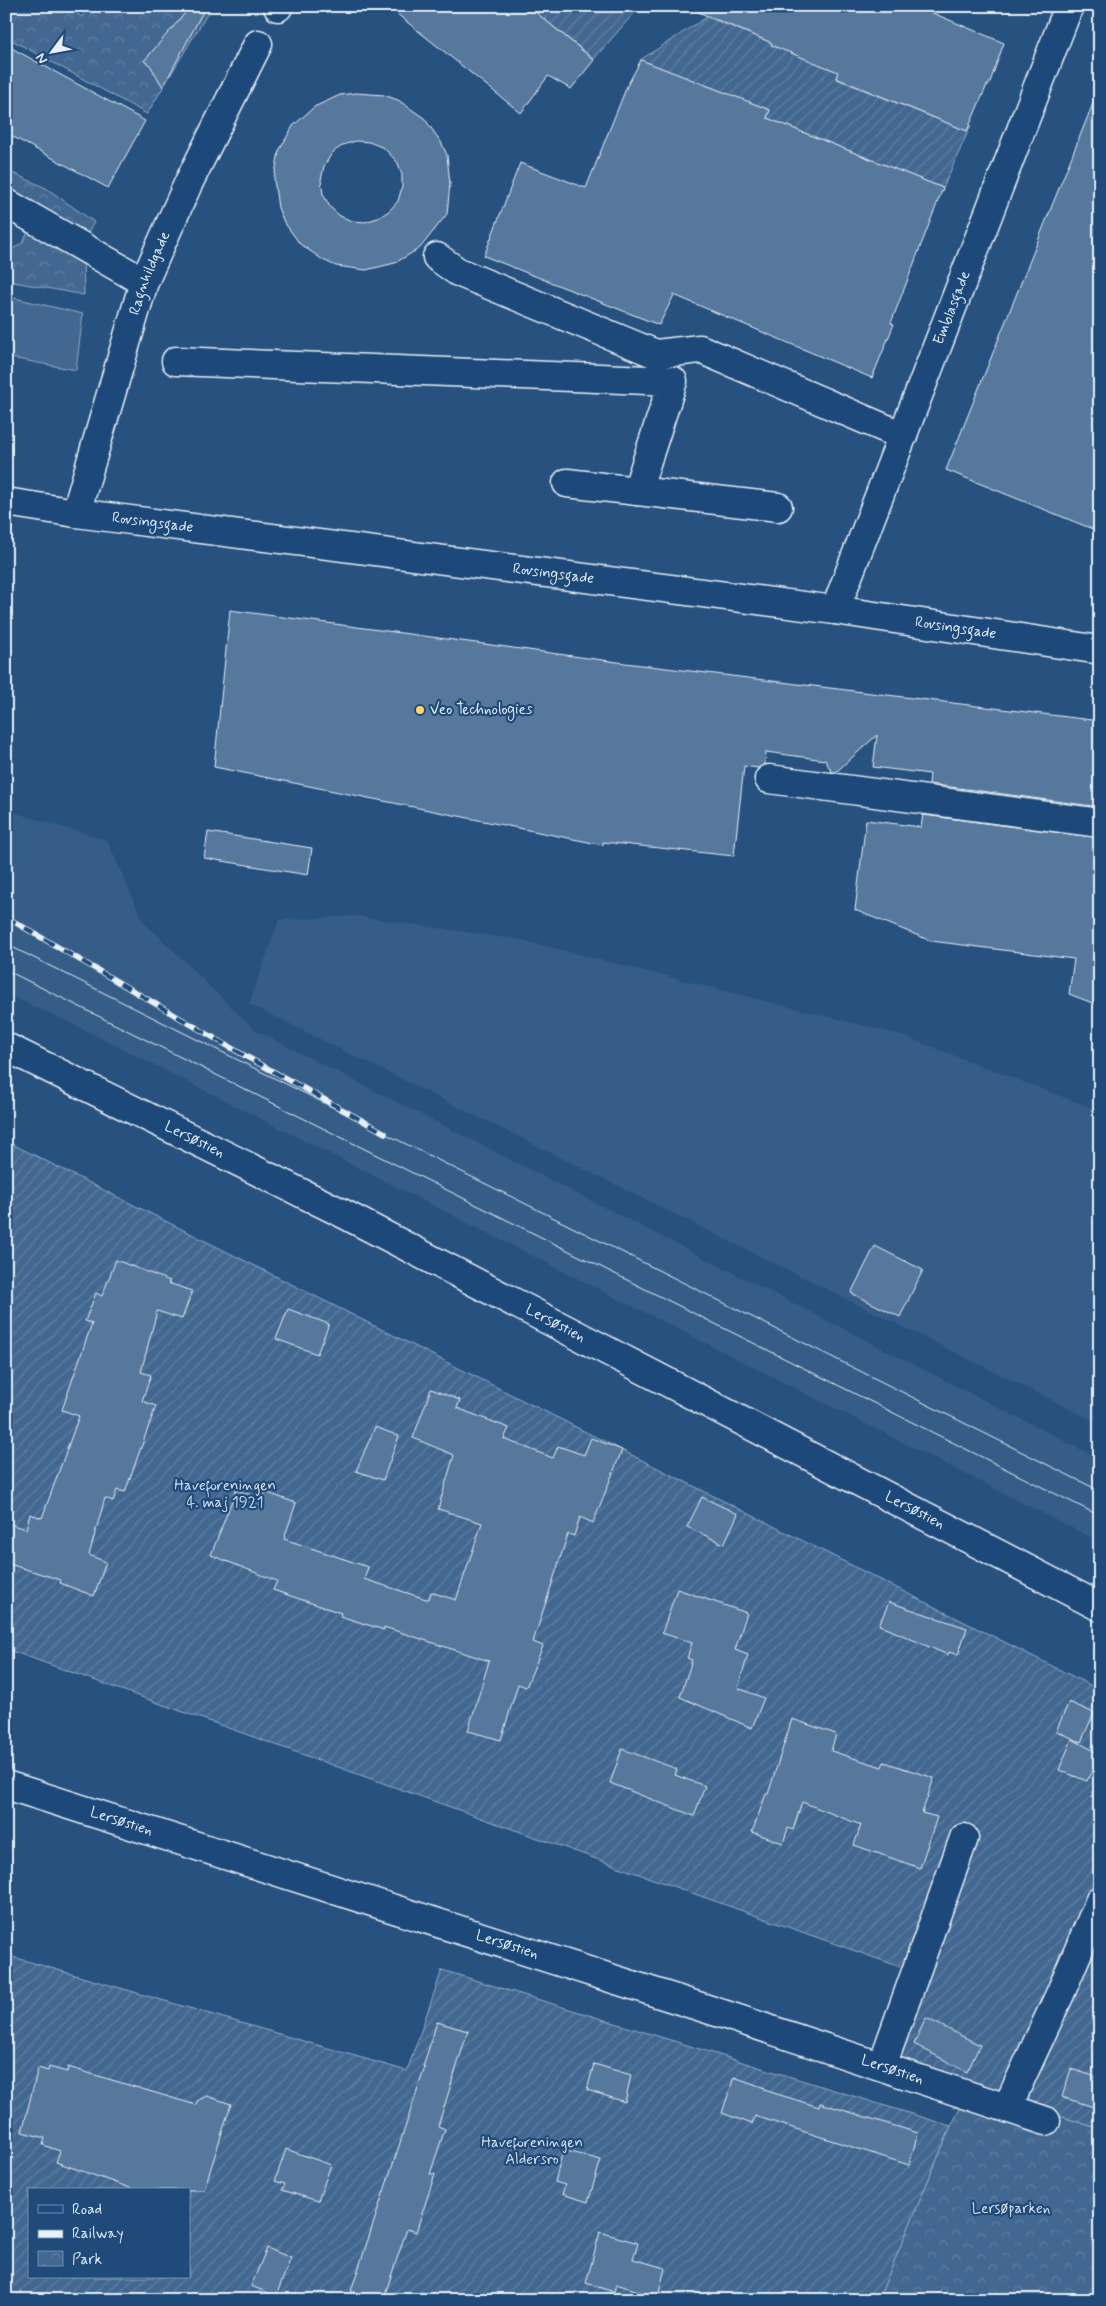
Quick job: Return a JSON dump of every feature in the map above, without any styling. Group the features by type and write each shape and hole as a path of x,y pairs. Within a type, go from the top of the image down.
{"street":[{"name":"Emblasgade","path":"835,610 1069,6"},
{"name":"Ragnhildgade","path":"76,514 144,282 188,184 258,44"},
{"path":"6,203 144,282"},
{"path":"437,257 458,272 656,354 700,349 903,436"},
{"path":"637,491 673,381 680,352"},
{"path":"176,361 673,381"},
{"path":"568,483 778,507"},
{"name":"Rovsingsgade","path":"6,502 76,514 835,610 1100,650"},
{"path":"769,779 1100,823"},
{"name":"Lersøstien","path":"6,1047 344,1214 1100,1607"},
{"name":"Lersøstien","path":"6,1785 882,2066 1046,2121"},
{"path":"882,2066 964,1838"},
{"path":"1006,2108 1060,1994 1100,1900"}],"shaded area":[{"path":"6,810 107,840 143,921 255,1030 1100,1459 1100,1542 71,1023 6,994"},
{"path":"356,916 522,940 898,1034 1100,1111 1100,1424 249,1004 279,920"}],"green space":[{"path":"6,6 64,6 82,17 88,6 212,6 147,114 6,37"},
{"path":"528,6 640,6 594,59"},
{"path":"707,17 772,43 772,45 839,70 836,79 967,131 971,125 943,188 767,118 770,110 640,60"},
{"path":"6,170 46,188 94,222 88,233 73,230 6,195"},
{"path":"6,211 83,253 84,295 14,282 6,274 6,254 23,242 27,234 21,226 6,224"},
{"path":"6,296 83,314 76,370 6,357"},
{"name":"Haveforeningen 4. maj 1921","path":"6,1141 1100,1690 1100,2129 873,2056 903,1968 6,1649"},
{"name":"Haveforeningen Aldersro","path":"6,1955 407,2071 442,1970 951,2126 878,2300 6,2300"},
{"name":"Lersøparken","path":"971,2088 1100,2129 1100,2300 878,2300 951,2126"}],"building":[{"path":"191,6 206,6 163,87 150,65 144,61"},
{"path":"387,6 528,6 594,60 571,89 548,76 521,113"},
{"path":"684,6 916,6 1004,43 989,85 987,85 967,131 836,78 838,72 771,45 772,43"},
{"path":"6,45 145,121 108,188 6,133"},
{"path":"641,60 770,110 767,118 943,188 891,323 894,324 872,378 674,295 659,325 484,256 520,163 586,188 627,86"},
{"path":"1098,91 1100,91 1100,532 946,470"},
{"path":"356,93 384,95 398,100 424,118 441,142 447,155 450,184 447,214 420,248 395,263 366,270 336,266 323,260 300,244 284,222 278,208 274,179 279,151 293,126 314,107 340,95","holes":["356,141 369,142 384,148 398,163 402,175 402,187 398,201 389,211 378,218 365,222 352,221 340,216 330,207 323,194 321,180 324,166 332,153 343,145"]},
{"path":"230,610 625,663 1100,721 1100,807 929,784 930,774 873,767 877,735 836,772 832,772 825,760 766,752 765,764 758,768 744,766 734,856 603,842 603,845 214,767"},
{"path":"923,815 1100,838 1100,1006 1069,994 1074,959 931,941 855,910 866,820 921,827"},
{"path":"208,832 312,848 308,875 204,858"},
{"path":"875,1246 923,1270 900,1317 851,1293"},
{"path":"116,1260 170,1281 168,1283 192,1291 182,1319 157,1311 141,1372 151,1375 142,1401 156,1406 125,1492 117,1490 113,1501 105,1498 89,1555 106,1562 94,1596 60,1583 61,1580 6,1563 6,1523 26,1529 30,1514 42,1518 79,1416 62,1410 92,1323 85,1321 96,1293 102,1296"},
{"path":"288,1309 329,1324 317,1354 276,1339"},
{"path":"431,1389 460,1400 457,1408 509,1428 504,1439 553,1458 558,1446 584,1455 591,1438 622,1450 593,1523 580,1517 574,1536 568,1534 533,1642 543,1646 526,1687 518,1684 501,1740 468,1731 489,1661 384,1627 384,1630 340,1616 341,1613 273,1590 277,1581 211,1555 236,1490 263,1499 265,1492 296,1503 284,1539 368,1567 364,1579 426,1599 429,1599 431,1592 456,1600 482,1523 438,1509 454,1455 413,1438"},
{"path":"375,1427 399,1436 383,1480 356,1471"},
{"path":"702,1497 738,1514 724,1544 687,1527"},
{"path":"677,1589 747,1613 735,1650 748,1655 738,1688 764,1698 752,1728 680,1697 692,1660 687,1658 692,1643 662,1633"},
{"path":"889,1602 967,1628 958,1655 949,1652 948,1655 879,1625"},
{"path":"1069,1702 1094,1713 1081,1742 1056,1731"},
{"path":"792,1719 836,1734 831,1751 882,1767 884,1762 934,1778 922,1813 937,1817 920,1868 854,1845 861,1825 802,1802 793,1830 788,1828 783,1843 752,1832 766,1794 768,1794"},
{"path":"1072,1739 1100,1754 1087,1781 1059,1770"},
{"path":"622,1749 677,1769 675,1775 705,1786 694,1816 610,1783"},
{"path":"926,2018 980,2045 967,2072 914,2044"},
{"path":"437,2022 468,2031 438,2126 445,2129 430,2174 435,2174 416,2232 407,2229 383,2300 376,2300 351,2291 425,2067 423,2067"},
{"path":"594,2064 631,2075 625,2102 587,2090"},
{"path":"49,2067 67,2072 68,2067 196,2105 197,2101 207,2096 231,2104 204,2190 190,2190 190,2188 130,2188 56,2162 60,2151 43,2145 45,2138 22,2132 38,2068 48,2071"},
{"path":"1071,2069 1100,2078 1100,2109 1062,2097"},
{"path":"734,2077 765,2088 764,2090 819,2107 820,2103 918,2133 909,2165 755,2116 752,2124 722,2113"},
{"path":"286,2149 331,2165 318,2201 282,2190 285,2184 275,2181"},
{"path":"563,2150 601,2160 588,2202 562,2194 565,2185 555,2182"},
{"path":"600,2232 638,2243 633,2259 665,2268 658,2297 616,2284 614,2292 586,2283"},
{"path":"267,2248 291,2258 276,2296 251,2286"}],"tram line":[{"path":"6,944 1100,1491"},
{"path":"6,970 1100,1516"}],"railway":[{"path":"6,917 247,1057 385,1133"}],"place":[{"name":"Veo Technologies","path":"420,710"}]}
